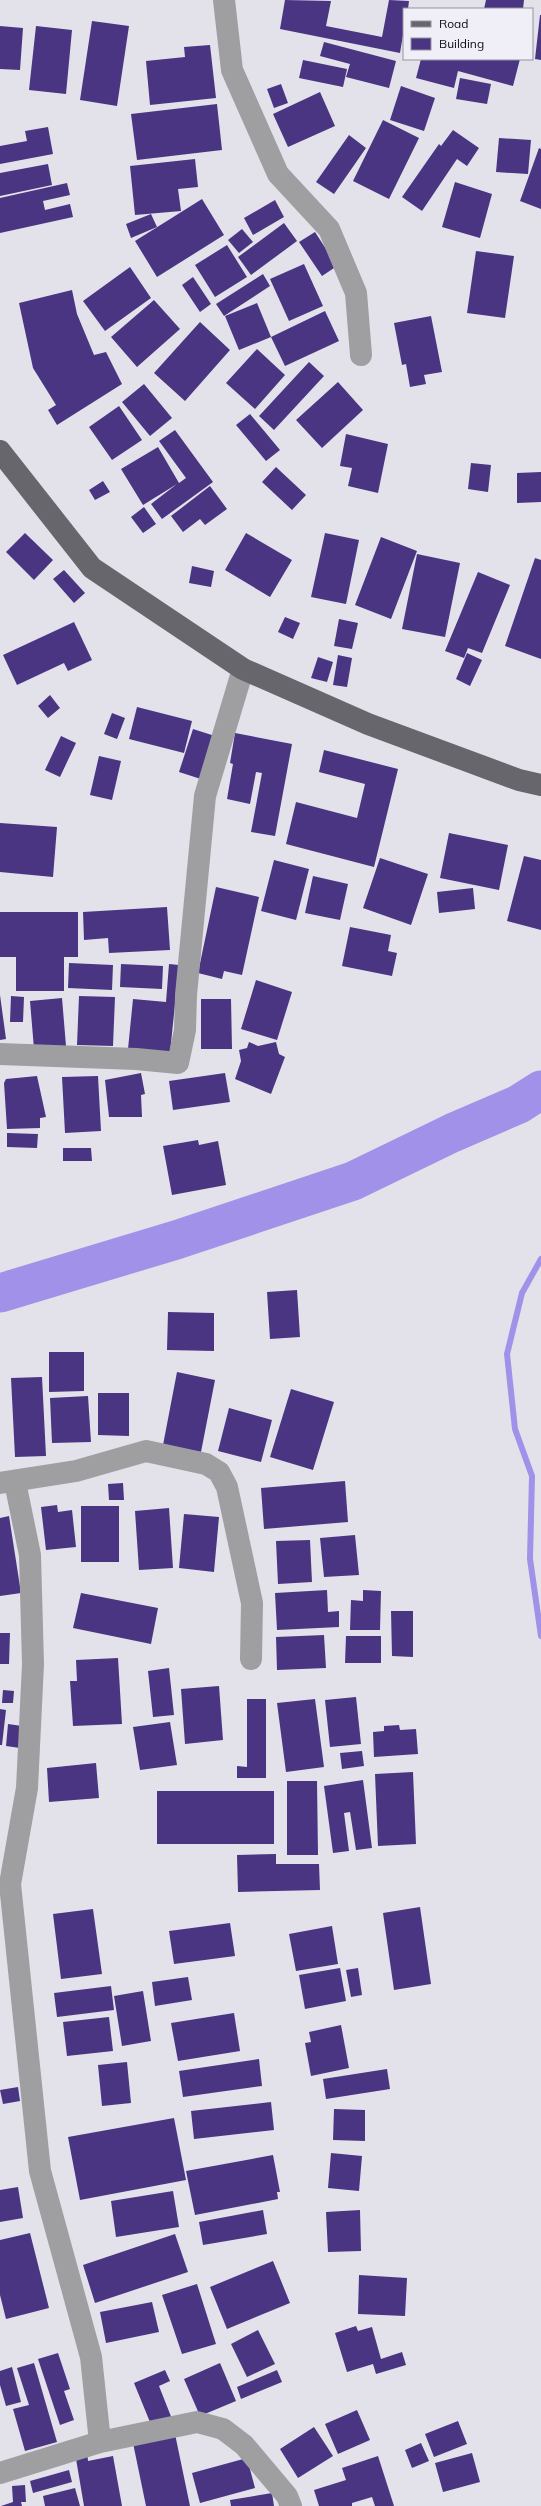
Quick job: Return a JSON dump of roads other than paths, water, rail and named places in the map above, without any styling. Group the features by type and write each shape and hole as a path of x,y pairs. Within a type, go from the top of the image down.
{"main road":[{"path":"0,451 92,568 243,669 368,724 519,780 541,785"}],"street":[{"path":"224,0 232,70 278,174 329,229 356,293 361,355"},
{"path":"0,1054 136,1059 178,1063 186,1030 186,995 205,796 243,669"},
{"path":"100,2442 91,2357 40,2171 5,1885 27,1788 33,1664 30,1555 8,1482 76,1471 146,1451 206,1464 219,1472 227,1487 252,1603 251,1660"},
{"path":"0,2473 100,2442 197,2422 223,2429 244,2445 287,2496 291,2506"}],"waterway":[{"path":"0,1293 176,1240 353,1181 452,1133 519,1104 541,1090"},
{"path":"541,1259 522,1293 507,1354 515,1429 532,1476 530,1559 541,1636"}]}
